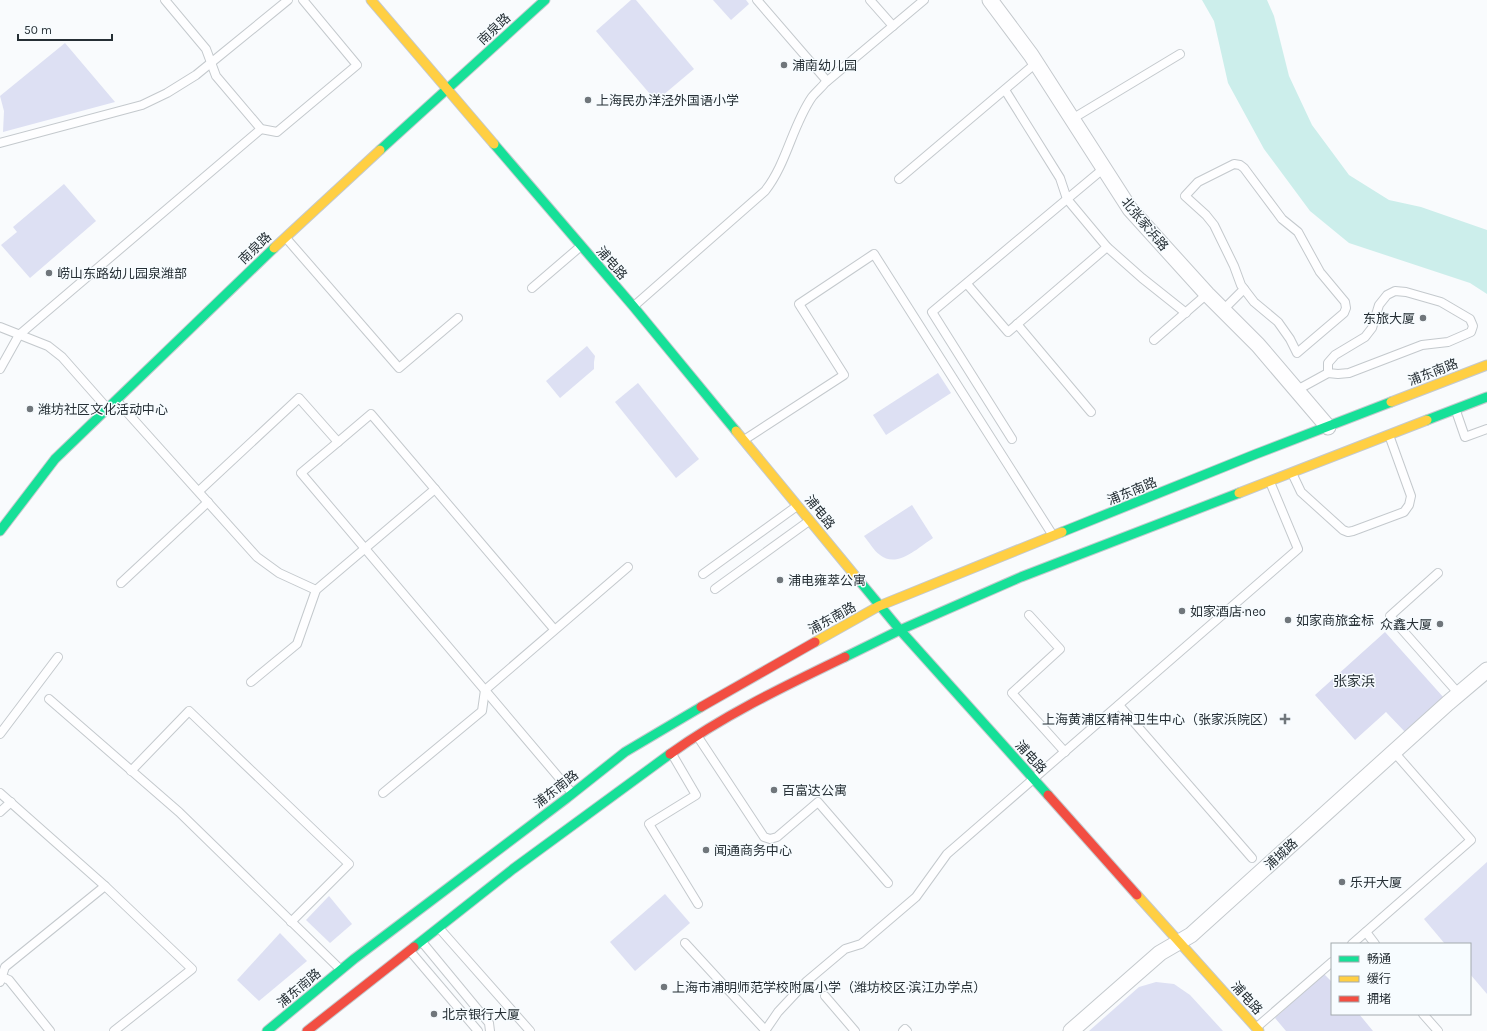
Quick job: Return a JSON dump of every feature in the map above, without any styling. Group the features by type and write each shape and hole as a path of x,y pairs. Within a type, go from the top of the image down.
{"main road":[{"name":"浦电路","path":"372,0 633,306 900,630 1258,1030"},
{"name":"南泉路","path":"0,530 55,459 115,400 286,237 545,0"},
{"name":"浦东南路","path":"267,1031 341,970 625,752 880,606 1487,365"},
{"path":"307,1031 513,869 672,753 761,698 900,630 1021,577 1487,397"}],"street":[{"name":"北张家浜路","path":"990,0 1036,63 1130,209 1207,294 1258,345 1328,427"},
{"name":"浦城路","path":"1070,1031 1160,953 1191,935 1487,670"}],"lane":[{"path":"165,0 206,49 216,76 261,129 277,132 357,65 303,0"},
{"path":"0,143 142,105 167,93 196,76 288,0"},
{"path":"757,0 827,82"},
{"path":"870,0 893,26"},
{"path":"633,306 765,191 779,170 803,113 812,97 827,82 924,0"},
{"path":"1072,119 1180,54"},
{"path":"899,179 1036,63"},
{"path":"1005,90 1060,178 1067,199 1107,247 1142,278 1186,313"},
{"path":"0,369 19,335 261,129"},
{"path":"1234,164 1240,165 1244,168 1282,220 1298,232 1320,272 1344,302 1346,308 1344,312 1297,353 1290,339 1278,322 1254,302 1244,289 1214,225 1206,215 1185,196 1198,182 1234,164"},
{"path":"1012,439 932,312 1103,169"},
{"path":"286,237 399,368 458,318"},
{"path":"532,288 581,246"},
{"path":"966,284 1008,332 1107,247"},
{"path":"744,440 844,375 798,304 874,254 1054,536"},
{"path":"1223,310 1244,289"},
{"path":"1297,390 1328,373 1349,373 1422,345 1448,342 1471,332 1473,326 1470,319 1441,302 1406,292 1395,291 1387,295 1379,305 1372,328 1366,336 1335,355 1328,363 1328,373"},
{"path":"1154,340 1207,294"},
{"path":"1017,324 1091,412"},
{"path":"0,327 48,346 62,357 107,408"},
{"path":"199,491 299,398 338,442"},
{"path":"115,400 199,491 257,557 279,573 316,590"},
{"path":"1455,409 1466,437 1487,428"},
{"path":"554,629 371,414 301,473 573,793"},
{"path":"1292,473 1301,492 1343,530 1348,532 1404,512 1409,506 1411,496 1389,434"},
{"path":"685,943 765,1031 778,1012 807,982 845,949 861,944 916,898 947,854 1298,548 1270,482"},
{"path":"251,682 297,644 316,590 435,489"},
{"path":"121,583 208,502"},
{"path":"703,574 797,506"},
{"path":"715,589 810,520"},
{"path":"383,793 482,711 485,690 554,629 628,567"},
{"path":"1438,574 1390,616 1459,694"},
{"path":"1029,615 1060,649 1012,693 1065,752"},
{"path":"0,734 58,657"},
{"path":"49,699 179,812 341,970"},
{"path":"1118,705 1252,858"},
{"path":"132,771 189,711 349,864 291,922"},
{"path":"698,736 764,837 770,840 777,838 818,802 888,883"},
{"path":"1353,943 1471,840 1394,752"},
{"path":"672,753 696,795 649,824 698,904"},
{"path":"0,793 105,886 192,969 114,1031"},
{"path":"0,812 11,802"},
{"path":"50,1031 9,980 1,979 5,967 105,886"},
{"path":"438,928 530,1031"},
{"path":"1366,932 1374,943"},
{"path":"421,941 489,1023 490,1031"},
{"path":"410,950 478,1031"},
{"path":"1258,1030 1331,963"},
{"path":"825,996 856,1031"},
{"path":"1424,1015 1438,1031"},
{"path":"904,1031 906,1029 907,1031"}],"shaded area":[{"path":"631,0 636,0 694,69 656,101 596,31"},
{"path":"713,0 746,0 749,4 731,20"},
{"path":"1202,0 1267,0 1274,16 1289,76 1312,125 1349,175 1389,200 1421,207 1487,230 1487,294 1470,283 1349,243 1310,211 1264,149 1228,83 1214,21"},
{"path":"65,43 115,102 3,132 4,111 0,96"},
{"path":"64,184 96,221 30,278 1,245 17,232 13,227"},
{"path":"587,346 595,356 594,369 560,398 546,381"},
{"path":"938,373 951,393 886,435 873,415"},
{"path":"638,383 699,459 676,478 615,402"},
{"path":"912,505 933,538 908,555 893,560 887,559 876,551 864,536"},
{"path":"1385,632 1444,698 1406,733 1386,712 1355,740 1315,695"},
{"path":"1487,862 1487,994 1471,975 1471,943 1444,943 1424,919"},
{"path":"665,894 690,923 635,971 610,942"},
{"path":"329,896 352,924 330,943 306,920"},
{"path":"280,933 307,961 259,1001 237,980"},
{"path":"1324,974 1331,981 1331,1015 1360,1015 1373,1031 1286,1031 1275,1018"},
{"path":"1156,982 1174,984 1190,995 1223,1031 1089,1031 1139,987"}],"traffic: fast":[{"path":"380,150 545,0"},
{"path":"494,144 633,306 736,431"},
{"path":"0,531 55,459 274,248"},
{"path":"1427,420 1487,397"},
{"path":"1062,532 1256,454 1391,402"},
{"path":"845,657 900,630 1021,577 1239,493"},
{"path":"857,578 900,630 1048,795"},
{"path":"267,1031 354,959 567,798 625,752 701,707"},
{"path":"414,947 513,869 670,754"}],"traffic: slow":[{"path":"371,0 494,144"},
{"path":"274,248 380,150"},
{"path":"1391,402 1487,365"},
{"path":"1239,493 1427,420"},
{"path":"736,431 857,578"},
{"path":"815,642 879,606 1062,532"},
{"path":"1137,895 1259,1031"}],"traffic: jam":[{"path":"701,707 815,642"},
{"path":"670,754 733,714 845,657"},
{"path":"1048,795 1137,895"},
{"path":"307,1031 414,947"}],"place":[{"name":"浦南幼儿园","path":"784,65"},
{"name":"上海民办洋泾外国语小学","path":"588,100"},
{"name":"崂山东路幼儿园泉潍部","path":"49,273"},
{"name":"东旅大厦","path":"1423,318"},
{"name":"潍坊社区文化活动中心","path":"30,409"},
{"name":"浦电雍萃公寓","path":"780,580"},
{"name":"如家酒店·neo","path":"1182,611"},
{"name":"如家商旅金标","path":"1288,620"},
{"name":"众鑫大厦","path":"1440,624"},
{"name":"上海黄浦区精神卫生中心（张家浜院区）","path":"1285,719"},
{"name":"百富达公寓","path":"774,790"},
{"name":"闻通商务中心","path":"706,850"},
{"name":"乐开大厦","path":"1342,882"},
{"name":"上海市浦明师范学校附属小学（潍坊校区·滨江办学点）","path":"664,987"},
{"name":"北京银行大厦","path":"434,1014"}],"district":[{"name":"张家浜","path":"1354,681"}]}
